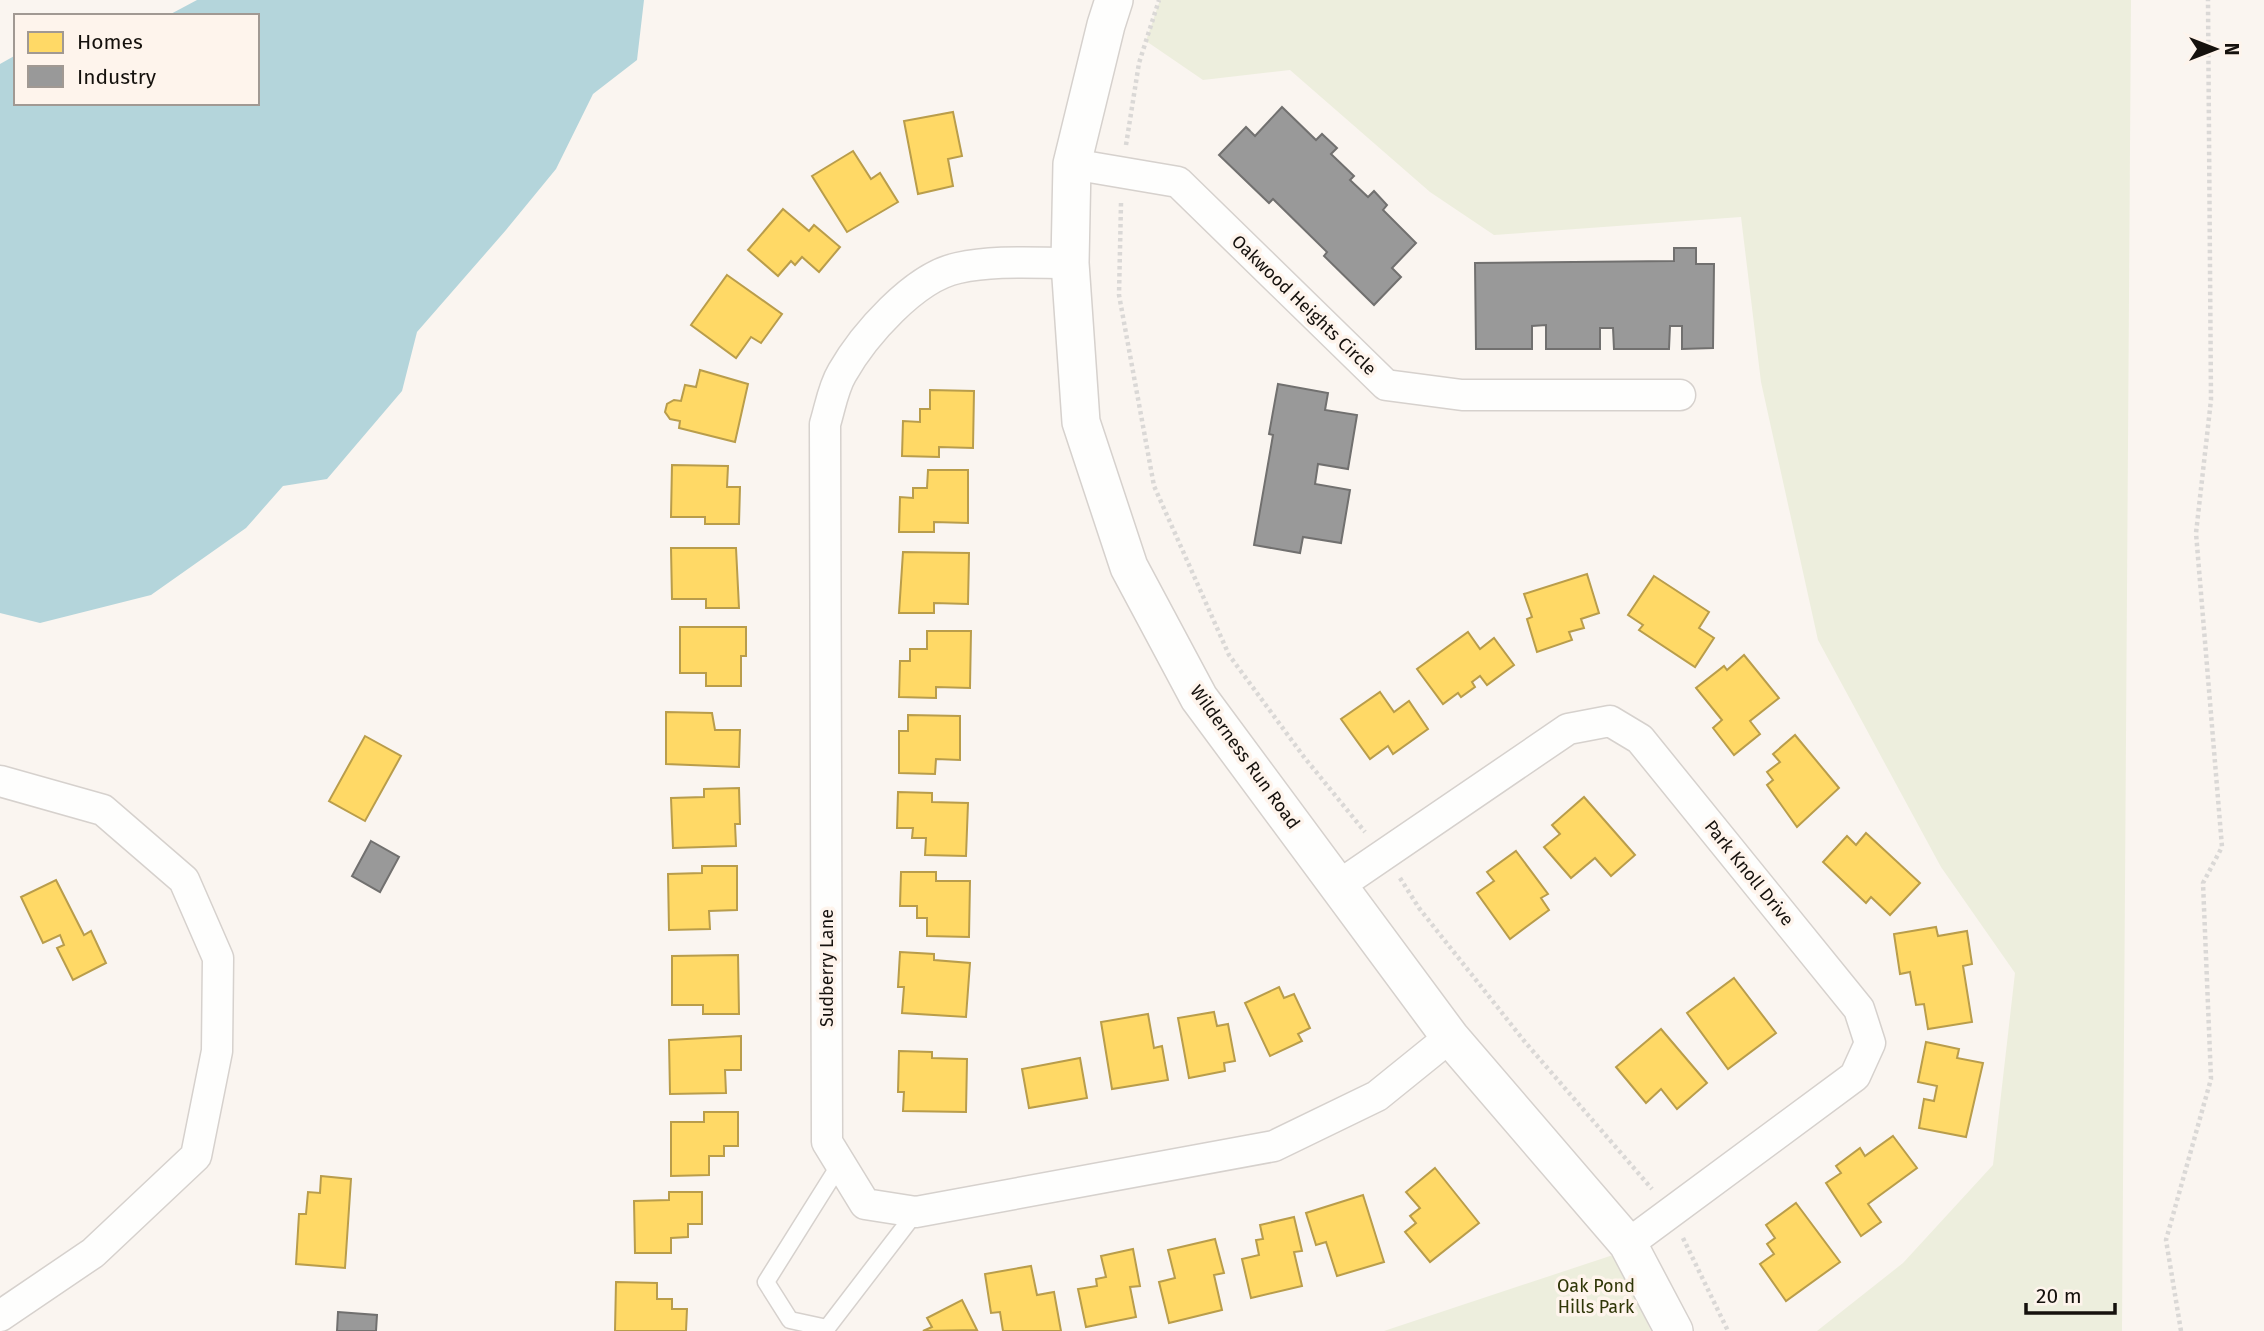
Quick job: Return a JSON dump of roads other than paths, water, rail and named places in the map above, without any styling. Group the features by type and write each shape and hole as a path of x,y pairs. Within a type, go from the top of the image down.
{"street":[{"name":"Wilderness Run Road","path":"1114,0 1105,25 1072,164 1070,263 1081,422 1129,568 1199,698 1450,1038 1628,1244 1674,1331"},
{"name":"Oakwood Heights Circle","path":"1072,164 1178,182 1387,386 1462,395 1680,395"},
{"name":"Sudberry Lane","path":"1070,263 1009,263 957,268 927,281 890,312 858,349 840,376 825,424 827,1142 865,1204 916,1212 1274,1146 1377,1096 1450,1038"},
{"name":"Park Knoll Drive","path":"1338,886 1568,729 1610,721 1640,739 1859,1009 1870,1043 1854,1076 1628,1244"},
{"path":"0,782 103,810 184,880 218,958 217,1051 196,1156 93,1254 0,1316"}],"lane":[{"path":"841,1164 766,1282 790,1320 827,1328 916,1212"}],"water":[{"path":"197,0 644,0 637,60 593,94 556,169 417,332 402,391 327,479 283,486 246,528 151,595 40,623 0,613 0,64 14,56 14,105 259,105 259,14 171,14"}],"park label":[{"name":"Oak Pond Hills Park","path":"1596,1296"}]}
